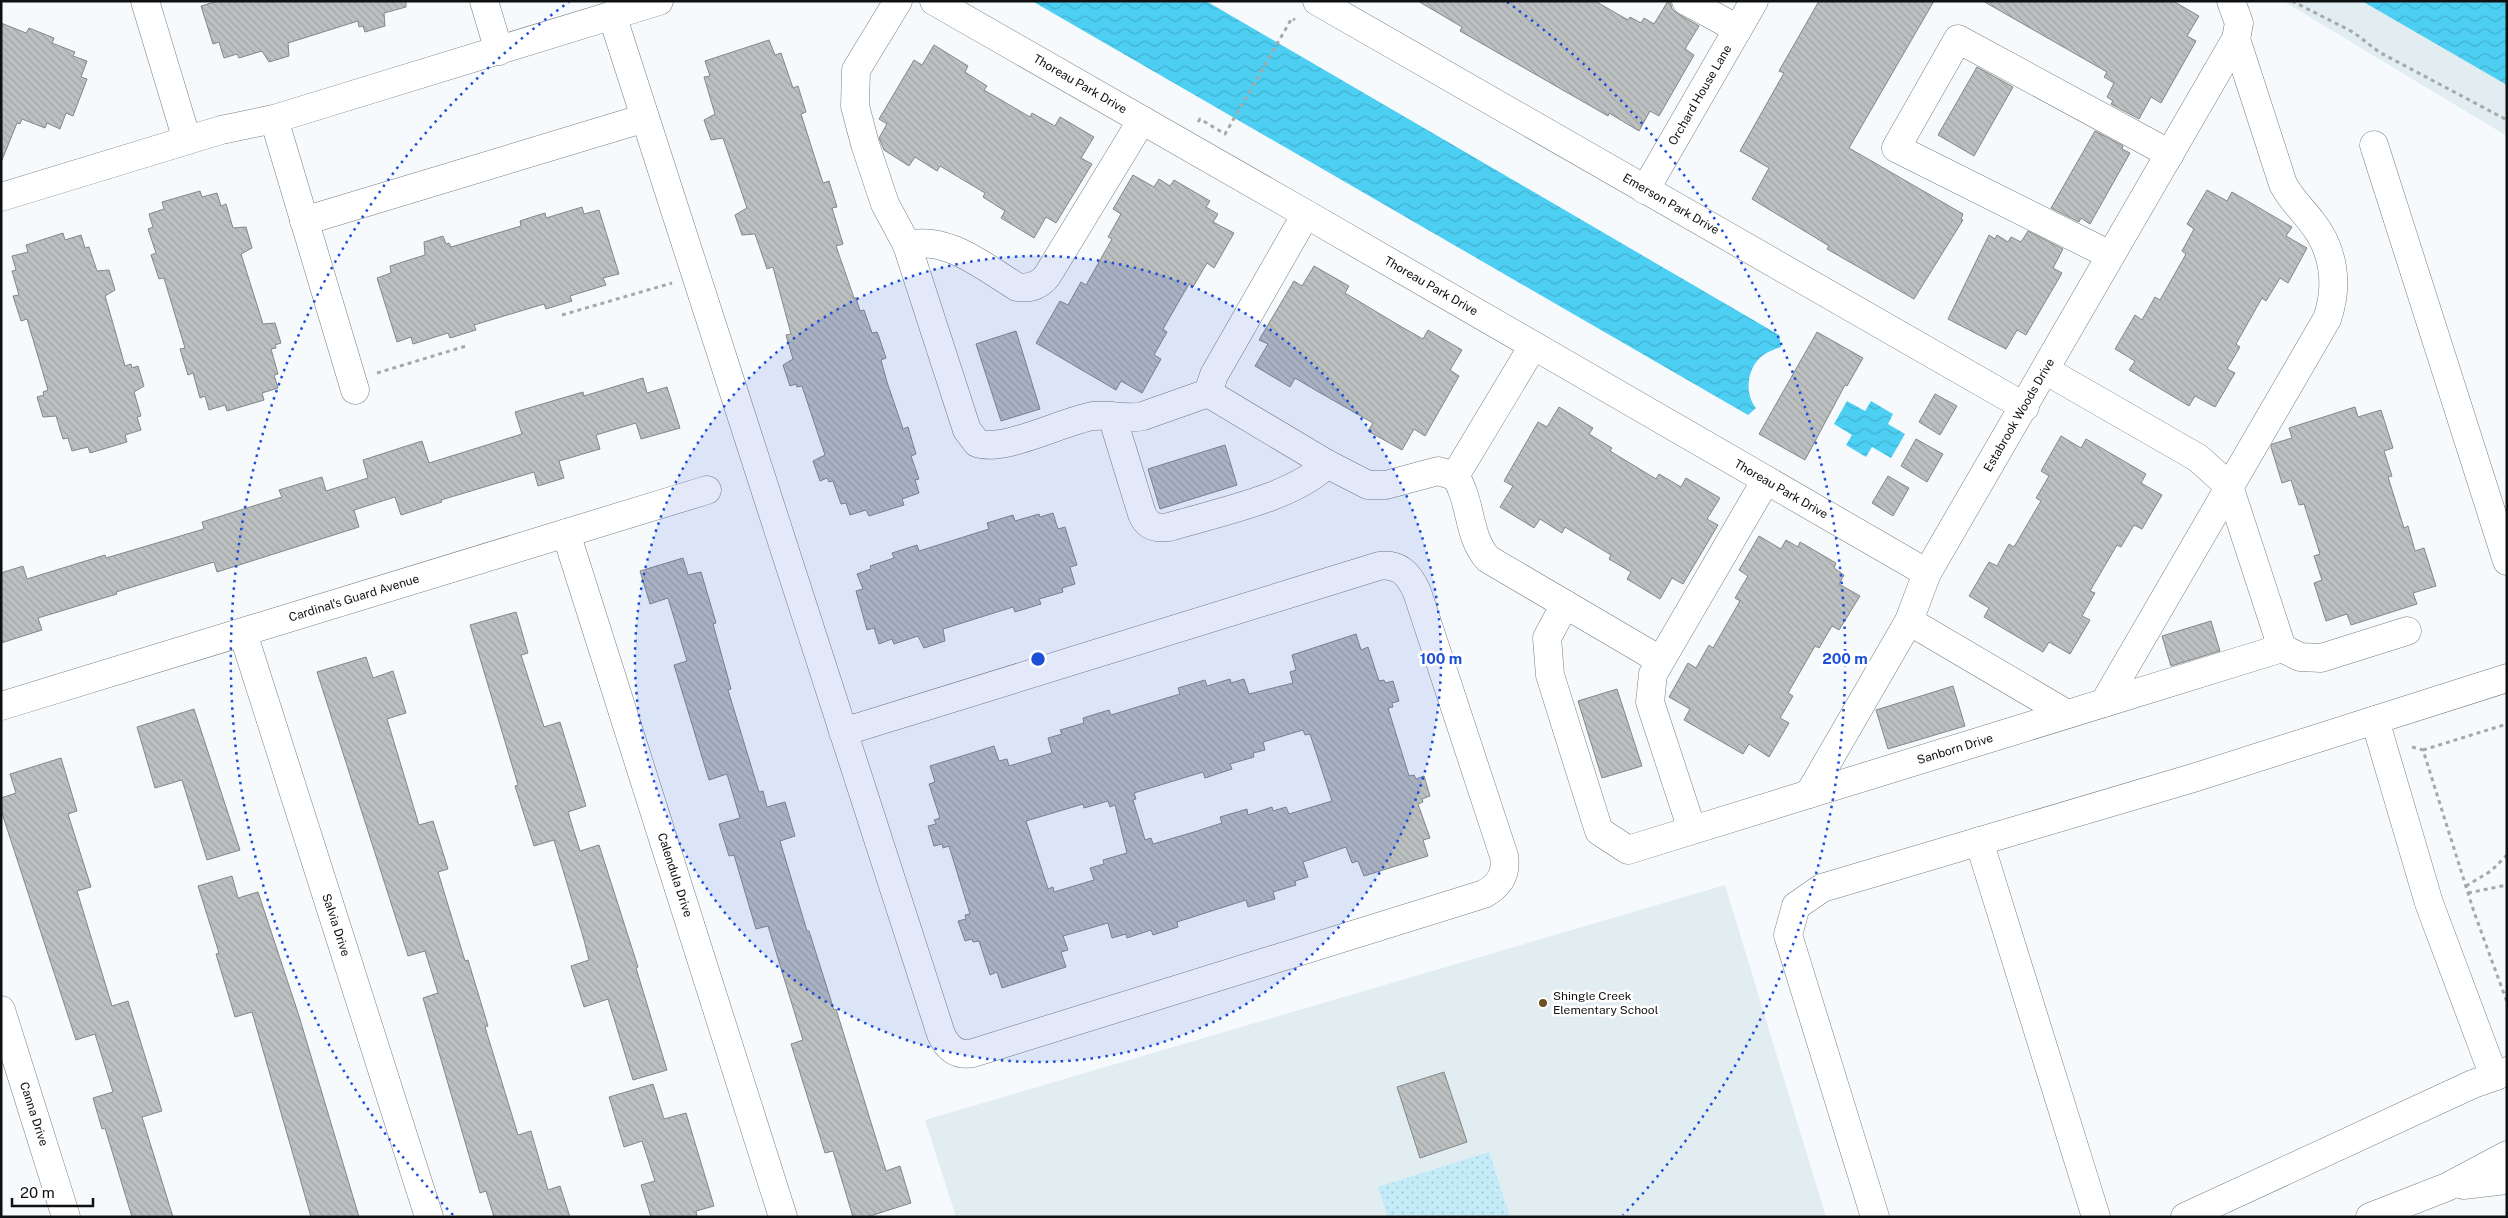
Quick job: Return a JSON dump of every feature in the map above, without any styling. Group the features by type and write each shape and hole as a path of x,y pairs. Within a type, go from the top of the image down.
{"street":[{"path":"145,1 187,140"},
{"path":"484,1 499,51"},
{"path":"1,197 221,130 274,118 499,51 659,1"},
{"path":"898,1 856,70 854,86 855,106 865,144 885,204 907,245 967,430 977,442 985,446 994,446 1083,419 1112,416 1132,418 1144,416 1208,393"},
{"name":"Thoreau Park Drive","path":"934,1 1927,573"},
{"name":"Emerson Park Drive","path":"1317,1 2025,407"},
{"path":"1686,1 1738,29"},
{"name":"Orchard House Lane","path":"1645,190 1754,1"},
{"path":"2104,703 2327,319 2335,290 2331,261 2325,244 2311,221 2289,197 2283,184 2236,39 2239,23 2231,1"},
{"path":"612,15 843,732 941,1034 950,1048 957,1053 973,1053 1484,894 1499,883 1504,874 1504,856 1417,592 1406,572 1398,567 1379,566 843,732"},
{"path":"2110,255 1896,148 1958,38 2170,154"},
{"name":"Estabrook Woods Drive","path":"1808,794 1908,621 1927,573 2025,407 2110,255 2236,39"},
{"path":"274,118 354,386"},
{"path":"304,221 645,118"},
{"path":"907,245 920,242 943,245 1017,286 1023,288 1037,285 1047,276 1142,120"},
{"path":"2374,145 2507,561"},
{"path":"1208,393 1214,375 1306,214"},
{"path":"1455,476 1533,346"},
{"path":"2045,370 2198,458 2229,486 2282,648 2300,656 2321,658 2407,631"},
{"path":"1208,393 1360,482 1377,487 1432,472 1448,472 1455,476 1464,493 1482,552 1495,563 1660,660"},
{"path":"1112,416 1142,514 1145,520 1156,528 1168,527 1286,491 1308,480 1327,464"},
{"path":"1692,830 1650,702 1653,674 1766,480"},
{"name":"Cardinal's Guard Avenue","path":"1,706 707,490"},
{"name":"Calendula Drive","path":"566,533 783,1217"},
{"name":"Sanborn Drive","path":"1566,604 1547,638 1550,675 1599,831 1628,850 2282,648"},
{"path":"1908,621 2068,714"},
{"name":"Salvia Drive","path":"242,633 429,1217"},
{"path":"1875,1217 1788,935 1796,906 1822,888 2193,778 2378,730 2507,678"},
{"path":"2185,1217 2473,1084 2501,1073 2429,903 2378,730"},
{"path":"1979,841 2096,1217"},
{"name":"Canna Drive","path":"1,1010 66,1217"},
{"path":"2370,1217 2447,1187 2507,1155"},
{"path":"2447,1187 2507,1180"}],"path":[{"path":"2292,1 2353,32 2379,52 2507,120"},
{"path":"1200,119 1225,134 1292,18"},
{"path":"562,315 696,276"},
{"path":"354,386 466,346"},
{"path":"2378,730 2423,750 2507,724"},
{"path":"2423,750 2468,893 2507,1002"},
{"path":"2466,886 2491,870 2507,855"},
{"path":"2468,893 2507,885"}],"shaded area":[{"path":"2283,1 2507,1 2507,136"},
{"name":"Shingle Creek Elementary School","path":"1725,885 1826,1217 956,1217 925,1120"},
{"path":"1489,1152 1510,1217 1388,1217 1378,1187"}],"water":[{"path":"1032,1 1206,1 1779,335 1781,347 1762,356 1750,374 1750,395 1756,408 1748,415"},
{"path":"2362,1 2507,1 2507,85"},
{"path":"1847,401 1865,411 1871,401 1893,414 1888,424 1905,434 1891,458 1872,447 1866,457 1846,445 1852,435 1834,424"}],"building":[{"path":"218,1 406,1 406,7 384,13 385,26 365,32 363,26 359,27 358,21 288,43 289,56 269,62 262,51 239,58 237,54 224,58 219,42 213,44 201,6"},
{"path":"1418,1 1595,1 1628,20 1630,17 1641,23 1644,18 1654,24 1668,1 1670,1 1672,9 1699,26 1685,49 1694,55 1659,116 1650,111 1639,131 1609,113 1608,116 1460,31 1462,27"},
{"path":"1819,1 1934,1 1849,148 1963,214 1961,219 1963,220 1914,299 1827,249 1829,246 1752,199 1769,168 1740,151 1784,73 1779,71"},
{"path":"1983,1 2173,1 2199,16 2187,36 2196,41 2161,103 2151,97 2139,119 2111,104 2113,101 2107,97 2114,83 2104,77 2107,72"},
{"path":"1,23 26,33 29,28 54,38 52,43 75,52 73,56 87,61 81,77 87,79 73,116 66,113 60,129 47,123 45,128 22,119 20,124 17,123 2,160"},
{"path":"769,40 775,55 781,53 793,88 798,86 806,112 801,114 823,183 829,181 837,207 832,208 843,244 836,246 860,311 864,310 872,333 877,332 879,337 886,358 881,360 887,382 903,429 908,427 916,454 911,456 919,479 915,480 919,493 902,499 904,505 869,516 866,510 850,515 846,503 841,504 833,481 829,482 827,478 820,481 813,461 825,455 802,386 797,387 796,384 790,386 783,365 793,359 786,335 791,334 773,267 767,269 755,234 742,235 735,215 747,208 723,138 711,140 704,120 715,114 704,77 710,76 705,61"},
{"path":"934,45 968,66 965,72 987,86 984,90 1030,117 1032,113 1055,126 1060,117 1094,137 1081,158 1092,164 1056,223 1046,217 1034,238 1001,218 1005,211 983,197 985,193 940,166 937,171 915,157 909,166 884,150 879,138 887,124 879,119 914,60 922,65"},
{"path":"1977,67 2013,87 1974,156 1938,135"},
{"path":"2095,131 2123,146 2122,149 2130,153 2090,224 2081,218 2079,222 2051,208"},
{"path":"1133,175 1154,187 1159,179 1170,186 1174,180 1210,201 1206,207 1218,214 1213,222 1234,233 1214,268 1207,263 1193,287 1189,284 1163,329 1167,332 1154,355 1161,359 1142,393 1121,381 1116,390 1036,343 1060,301 1068,305 1081,282 1086,285 1112,239 1108,237 1121,214 1113,209"},
{"path":"2207,190 2227,201 2232,192 2292,227 2286,236 2307,248 2288,283 2280,278 2266,301 2262,298 2236,344 2240,347 2227,369 2235,373 2215,407 2195,396 2189,406 2129,370 2135,361 2115,349 2135,315 2142,320 2155,297 2160,300 2186,254 2182,251 2194,229 2187,224"},
{"path":"200,191 202,197 217,193 221,206 226,204 233,228 246,227 252,248 241,254 263,324 275,323 281,343 275,345 276,348 271,349 278,374 274,375 278,388 262,393 264,400 227,411 225,405 209,410 205,396 200,398 193,373 188,375 180,349 185,348 164,278 159,279 151,255 156,253 148,229 153,227 149,214 164,209 162,202"},
{"path":"582,207 584,214 599,210 619,274 603,278 606,285 570,296 572,301 546,309 544,304 474,325 476,330 450,338 448,333 413,344 411,337 397,342 377,278 391,273 390,266 425,255 424,242 443,236 446,244 449,243 451,247 521,226 520,221 545,213 546,218"},
{"path":"2028,231 2063,249 2053,268 2062,273 2026,335 2017,330 2006,349 1948,319 1989,235 1995,239 1997,235 2008,242 2011,237 2021,242"},
{"path":"63,233 65,240 81,235 85,248 89,247 97,271 109,270 115,290 105,296 125,366 131,364 132,368 138,366 144,386 134,392 141,416 137,417 141,430 125,435 127,442 90,453 88,447 72,451 68,438 63,439 56,416 43,417 37,397 44,395 43,392 48,390 27,319 21,321 13,296 19,295 12,271 16,270 12,256 28,252 26,245"},
{"path":"1314,266 1349,286 1345,293 1400,326 1423,339 1428,330 1462,350 1450,370 1459,376 1425,436 1414,429 1402,450 1368,431 1373,423 1295,378 1290,387 1255,366 1268,344 1259,340 1294,281 1302,286"},
{"path":"1016,331 1040,409 1001,421 976,344"},
{"path":"1817,332 1863,358 1847,386 1845,385 1805,460 1759,434"},
{"path":"643,378 647,393 667,387 680,428 641,439 636,423 596,435 600,449 559,461 564,478 538,486 534,472 441,500 442,502 401,515 395,497 354,510 359,527 217,572 214,562 116,592 117,594 38,618 42,630 1,643 1,573 23,566 27,579 105,555 106,558 204,529 202,522 282,497 279,490 322,477 326,491 368,478 363,460 422,441 429,463 522,434 515,412 583,392 584,396"},
{"path":"1935,394 1957,406 1940,435 1919,422"},
{"path":"1559,407 1593,428 1589,434 1612,448 1610,451 1656,479 1659,474 1681,487 1686,478 1720,498 1707,519 1718,525 1683,584 1672,578 1660,599 1627,579 1631,572 1609,559 1611,555 1565,527 1562,533 1540,519 1534,528 1500,507 1513,486 1504,481 1538,422 1547,427"},
{"path":"2355,407 2358,417 2381,410 2393,448 2384,451 2392,476 2388,477 2404,528 2408,526 2415,551 2424,548 2436,586 2413,593 2417,604 2351,625 2347,614 2326,621 2314,583 2322,580 2314,556 2320,554 2304,504 2299,505 2291,480 2282,483 2271,447 2272,444 2292,438 2289,428"},
{"path":"2061,436 2081,448 2086,439 2146,474 2141,483 2162,495 2142,529 2134,525 2121,547 2117,545 2090,591 2095,593 2082,616 2090,620 2070,654 2049,642 2043,652 1984,617 1989,608 1969,596 1989,562 1997,566 2009,544 2014,547 2041,501 2036,498 2049,476 2041,471"},
{"path":"1916,439 1943,454 1927,482 1901,466"},
{"path":"1225,445 1237,485 1160,509 1148,469"},
{"path":"1888,476 1909,488 1893,516 1872,503"},
{"path":"1053,513 1058,529 1065,527 1077,565 1070,567 1075,584 1062,588 1063,592 1039,599 1041,604 1015,612 1013,607 943,629 945,641 924,648 918,636 894,644 892,639 879,644 874,628 867,630 856,591 863,589 857,574 871,569 870,566 894,558 892,553 917,545 919,551 989,529 987,523 1013,515 1015,521 1039,514 1040,517"},
{"path":"1759,536 1781,549 1786,540 1798,547 1800,542 1836,563 1834,568 1844,575 1839,584 1860,596 1839,630 1832,626 1819,648 1815,646 1788,693 1793,696 1780,718 1789,723 1769,757 1749,744 1743,754 1684,720 1690,709 1669,697 1688,663 1696,668 1709,645 1713,648 1740,601 1735,598 1748,576 1739,570"},
{"path":"683,558 688,575 701,572 716,623 713,624 731,689 728,690 759,792 763,791 767,807 785,802 795,836 780,841 807,931 809,931 834,1010 836,1009 886,1171 900,1166 911,1203 867,1217 853,1217 833,1151 825,1153 791,1044 803,1040 768,926 756,929 734,855 729,856 719,824 740,818 727,774 709,780 674,665 687,661 668,598 650,604 640,571"},
{"path":"516,612 528,653 521,655 544,727 560,722 586,806 568,812 580,851 599,845 638,967 636,968 667,1070 633,1080 608,999 584,1007 571,966 589,960 584,940 554,840 534,846 515,786 518,785 470,625"},
{"path":"2211,621 2220,651 2171,666 2162,636"},
{"path":"1356,634 1361,650 1368,647 1379,681 1384,680 1385,683 1393,681 1399,701 1392,703 1393,707 1388,708 1409,776 1414,775 1416,779 1424,776 1430,796 1422,799 1423,802 1418,804 1430,838 1423,840 1428,856 1364,876 1358,861 1352,863 1346,847 1303,862 1308,877 1295,881 1296,885 1273,892 1275,899 1248,907 1246,900 1177,922 1178,927 1153,935 1151,930 1127,938 1126,934 1112,938 1108,923 1063,936 1068,950 1061,952 1066,967 1002,988 997,972 990,975 979,941 973,942 972,939 965,941 958,921 966,919 965,915 970,914 949,846 943,848 942,844 934,846 928,826 936,824 934,820 940,818 929,784 935,782 930,766 994,746 999,761 1007,759 1009,766 1052,753 1048,738 1062,734 1060,730 1084,723 1083,718 1109,710 1111,715 1180,694 1178,688 1205,680 1207,686 1230,679 1231,683 1244,679 1249,694 1293,683 1290,672 1296,670 1292,655","holes":["1303,730 1305,735 1310,734 1332,801 1289,814 1286,807 1273,811 1272,807 1248,815 1247,809 1220,817 1222,823 1194,832 1153,844 1151,838 1145,840 1133,800 1136,799 1134,793 1203,772 1205,778 1232,769 1230,764 1254,757 1253,753 1265,750 1263,742","1108,801 1110,807 1115,805 1127,853 1103,860 1104,864 1090,868 1094,880 1054,892 1053,887 1048,889 1026,821 1083,804 1084,808"]},
{"path":"366,657 373,678 393,671 406,713 387,719 419,825 433,821 448,869 438,872 465,961 468,960 488,1026 485,1027 518,1135 531,1131 548,1190 560,1186 570,1217 494,1217 486,1191 480,1193 423,998 438,993 425,951 408,956 317,672"},
{"path":"1953,686 1965,726 1888,749 1876,710"},
{"path":"1617,689 1642,766 1602,778 1578,701"},
{"path":"194,709 240,850 207,860 182,780 155,788 137,727"},
{"path":"61,758 77,811 68,814 91,887 77,891 112,1006 128,1001 162,1111 142,1117 173,1217 132,1217 105,1128 102,1129 93,1098 113,1092 95,1034 76,1040 1,810 1,798 16,793 10,774"},
{"path":"232,876 238,898 258,892 299,1016 359,1217 311,1217 252,1012 235,1017 216,954 219,953 198,886"},
{"path":"1444,1072 1467,1142 1420,1158 1397,1087"},
{"path":"653,1084 664,1119 686,1113 714,1206 696,1211 697,1217 651,1217 641,1185 655,1181 642,1141 624,1147 609,1097"}],"place":[{"name":"Shingle Creek Elementary School","path":"1543,1003"}]}
